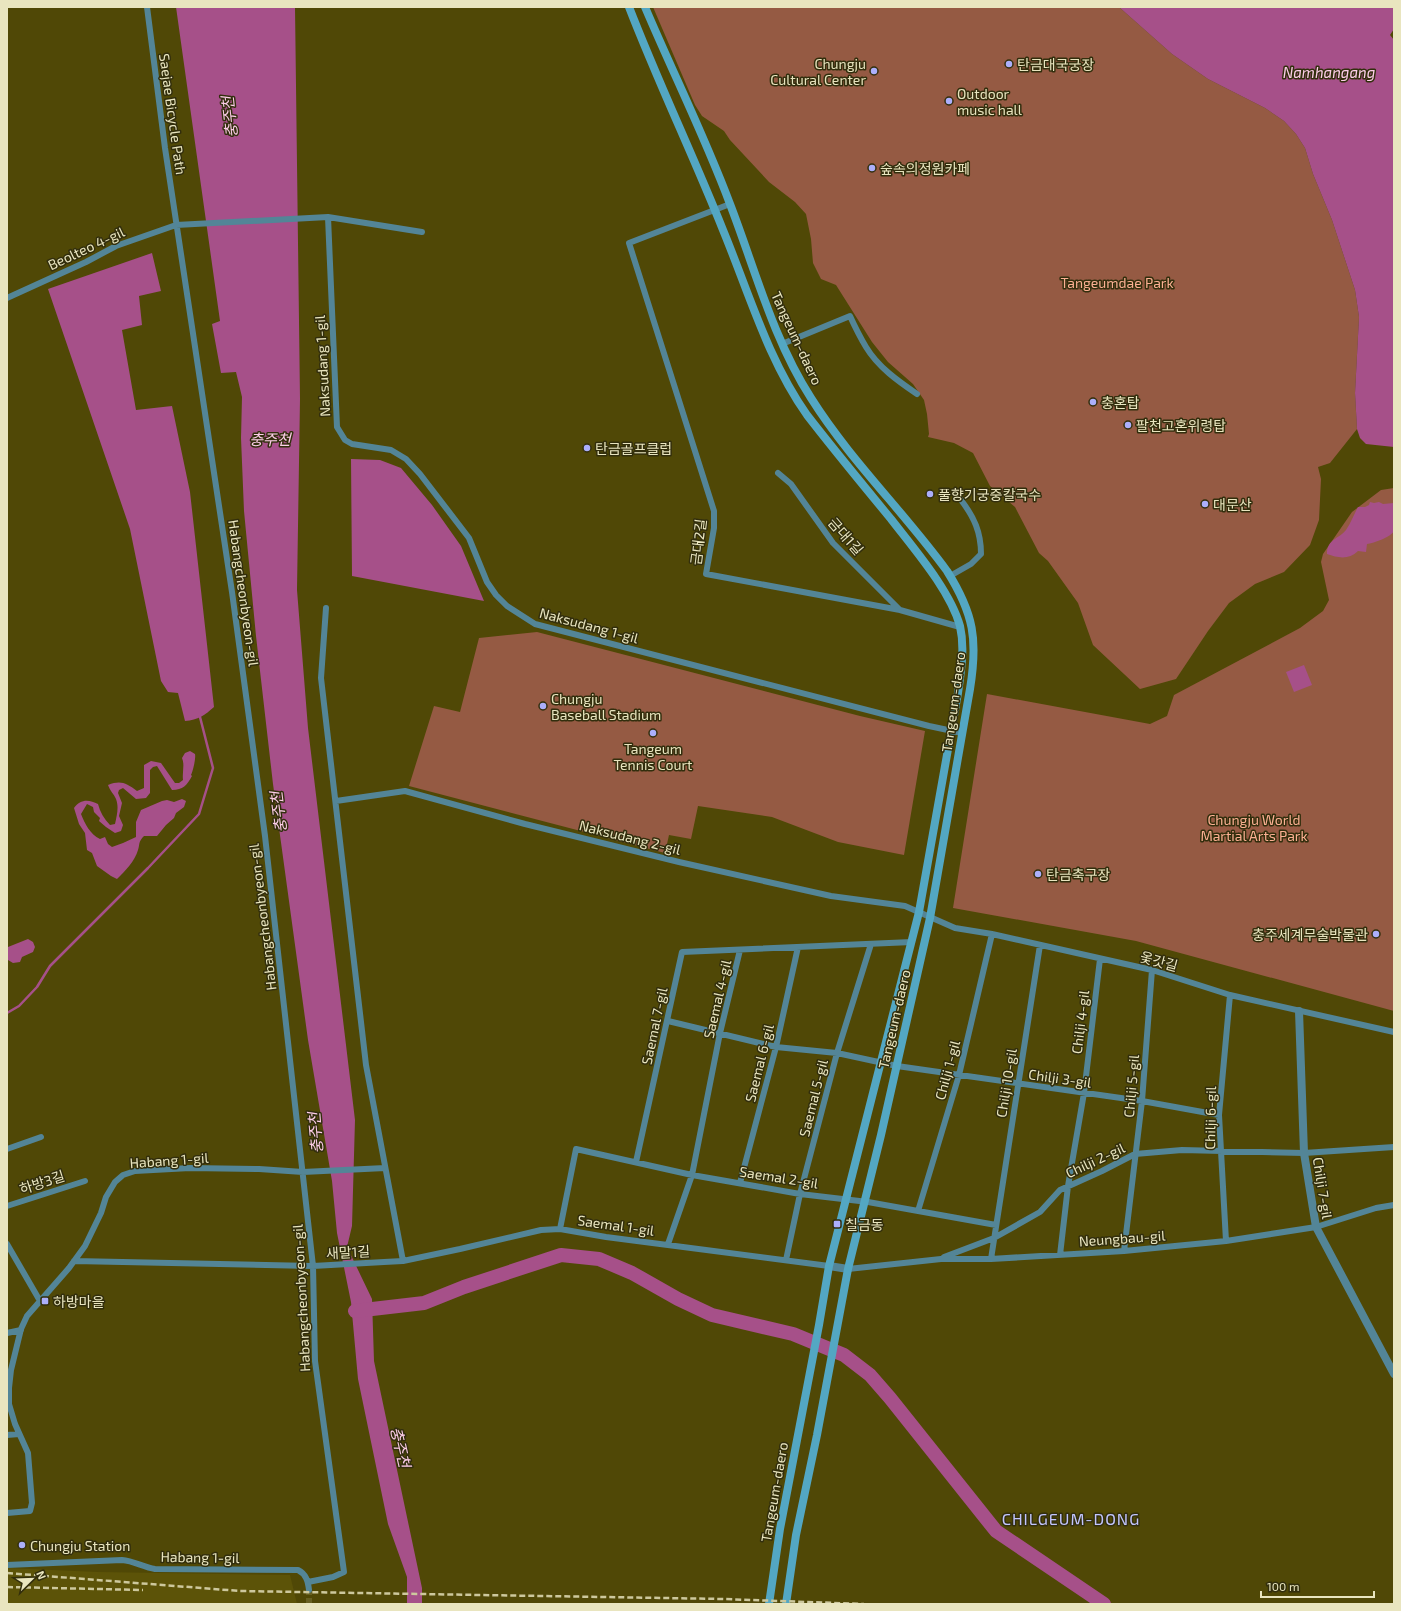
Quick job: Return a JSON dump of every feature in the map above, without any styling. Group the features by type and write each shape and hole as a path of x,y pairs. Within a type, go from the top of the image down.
{"main road":[{"name":"Tangeum-daero","path":"629,7 715,210 762,329 783,376 795,397 834,450 932,573 951,605 960,627 962,660 958,693 919,912 829,1266 780,1529 769,1604"},
{"name":"Tangeum-daero","path":"645,7 697,123 730,204 758,285 782,344 810,398 830,426 950,576 966,608 974,639 973,673 930,918 897,1066 848,1268 817,1435 796,1535 786,1604"}],"street":[{"name":"Saejae Bicycle Path","path":"147,7 176,225"},
{"path":"715,210 730,204"},
{"name":"금대2길","path":"715,210 629,243 714,511 714,528 706,574 900,610 960,627"},
{"name":"Beolteo 4-gil","path":"7,298 86,262 116,246 176,225 328,217 422,232"},
{"name":"Naksudang 1-gil","path":"328,217 337,427 345,440 352,444 391,450 406,459 420,474 466,533 474,547 487,582 496,595 507,606 535,624 929,726 962,733"},
{"name":"Habangcheonbyeon-gil","path":"176,225 199,366 265,836 313,1266 315,1361 344,1572 333,1577 308,1582"},
{"path":"782,344 850,316 867,349 880,366 902,385 917,394"},
{"name":"금대1길","path":"778,473 791,484 833,543 900,610"},
{"path":"950,576 971,564 981,554 981,540 977,528 970,512 961,500"},
{"path":"326,608 321,678 366,1065 403,1260"},
{"name":"Naksudang 2-gil","path":"336,801 405,791 525,824 679,862 831,896 905,906 919,912"},
{"name":"옻갓길","path":"919,912 956,928 992,934 1152,970 1230,995 1394,1032"},
{"name":"Chilji 1-gil","path":"918,1210 959,1075 992,934"},
{"name":"Saemal 4-gil","path":"668,1244 692,1175 720,1033 740,950 912,942"},
{"name":"Saemal 5-gil","path":"786,1260 800,1194 837,1053 871,944"},
{"name":"Chilji 10-gil","path":"996,1226 1040,945"},
{"name":"Saemal 6-gil","path":"740,1183 776,1046 798,947"},
{"name":"Saemal 7-gil","path":"636,1162 682,952 740,950"},
{"name":"Chilji 4-gil","path":"1060,1255 1068,1186 1084,1093 1100,959"},
{"name":"Chilji 5-gil","path":"1124,1251 1142,1101 1152,970"},
{"name":"Chilji 6-gil","path":"1226,1241 1219,1115 1230,995"},
{"name":"Chilji 7-gil","path":"1299,1011 1304,1153 1316,1227 1394,1374"},
{"name":"Chilji 3-gil","path":"668,1021 776,1046 837,1053 897,1066 1142,1101 1219,1115"},
{"path":"7,1149 41,1137"},
{"name":"Chilji 2-gil","path":"941,1259 994,1238 1040,1212 1060,1190 1135,1154 1182,1150 1304,1153 1394,1147"},
{"name":"Saemal 2-gil","path":"560,1229 576,1149 692,1175 800,1194 864,1202"},
{"name":"Habang 1-gil","path":"7,1513 30,1511 32,1503 28,1452 19,1434 9,1404 11,1370 21,1330 27,1316 85,1246 114,1182 123,1175 135,1171 190,1168 259,1169 303,1172 385,1168"},
{"name":"하방3길","path":"7,1206 85,1181"},
{"path":"864,1202 918,1210 996,1226 990,1259"},
{"name":"Neungbau-gil","path":"848,1268 941,1259 990,1259 1124,1251 1226,1241 1316,1227 1376,1208 1394,1205"},
{"name":"Saemal 1-gil","path":"384,1262 403,1260 460,1249 516,1234 560,1229 829,1266"},
{"path":"7,1244 40,1301"},
{"name":"새말1길","path":"74,1261 313,1266 384,1262"},
{"path":"829,1266 848,1268"},
{"path":"7,1333 21,1330"},
{"path":"7,1435 19,1434"},
{"name":"Habang 1-gil","path":"7,1565 122,1560 155,1569 298,1570 304,1575 308,1582"},
{"path":"308,1582 310,1590"}],"shaded area":[{"path":"7,1568 98,1572 290,1575 297,1604 7,1604"}],"green space":[{"name":"Tangeumdae Park","path":"653,7 1119,7 1172,54 1208,79 1265,108 1284,121 1296,134 1305,148 1313,174 1332,220 1355,290 1359,317 1355,393 1357,429 1330,463 1318,467 1321,479 1319,520 1310,545 1284,572 1255,584 1229,603 1208,631 1176,679 1140,689 1093,645 1078,603 1048,561 1039,553 1015,507 990,486 973,453 954,443 928,437 927,414 924,400 913,384 888,362 872,342 836,285 821,279 813,263 811,239 806,214 795,202 769,182 730,140 724,131 702,116 695,105"},
{"name":"Chungju World Martial Arts Park","path":"1394,488 1394,1011 1136,941 953,908 987,694 1150,724 1167,716 1174,695 1300,628 1323,611 1329,600 1321,562 1323,554 1352,512 1381,490"},
{"path":"537,632 860,716 925,731 904,855 838,842 772,817 698,806 691,839 669,835 665,853 409,786 434,706 460,712 479,638"}],"water":[{"name":"충주천","path":"176,7 295,7 300,399 297,590 308,728 355,1120 352,1226 347,1247 372,1299 374,1361 422,1588 422,1604 407,1604 407,1577 388,1524 358,1379 351,1302 337,1233 332,1181 308,1040 273,784 256,636 244,511 241,438 242,397 236,372 221,373 212,324 220,321"},
{"name":"Namhangang","path":"1119,7 1394,7 1394,29 1390,35 1394,40 1394,447 1366,444 1360,438 1357,429 1355,393 1359,317 1355,290 1332,220 1313,174 1305,148 1296,134 1284,121 1265,108 1208,79 1172,54"},
{"path":"152,253 161,291 139,296 142,325 122,330 136,410 172,406 190,492 214,707 201,717 194,720 185,721 178,693 168,692 161,681 130,529 48,289"},
{"path":"351,459 380,460 401,468 432,505 461,546 484,601 352,576"},
{"path":"1370,502 1379,502 1383,504 1394,503 1394,531 1382,539 1367,544 1366,552 1358,551 1347,557 1327,554 1329,545 1346,530 1358,507 1365,507 1369,505"},
{"path":"1304,665 1312,685 1294,692 1286,672"},
{"path":"190,751 195,754 192,776 182,788 172,790 157,766 150,770 150,793 146,798 136,799 123,788 119,790 118,793 122,803 119,816 123,825 121,831 115,833 106,827 99,821 100,818 94,812 93,807 87,804 81,814 86,825 96,837 100,839 105,837 108,844 112,847 136,837 136,822 141,810 167,800 174,802 182,799 186,801 184,807 176,813 174,818 157,836 144,836 142,838 135,858 117,879 97,866 92,853 87,850 85,833 79,824 74,808 76,805 82,801 91,801 98,804 102,815 108,823 110,825 115,824 117,802 108,785 123,783 137,791 144,788 144,765 151,761 161,763 175,783 179,783 183,780 182,758 185,753"},
{"path":"28,939 33,942 35,947 33,952 22,957 20,962 13,963 8,960 8,947"}],"waterway":[{"path":"7,1013 19,1006 37,987 50,966 148,868 199,814 213,768 200,717"},
{"path":"355,1311 424,1303 464,1287 561,1255 599,1259 632,1273 678,1299 712,1315 793,1334 844,1355 870,1375 996,1531 1104,1604"}],"tunnel":[{"path":"309,1590 309,1604"}],"railway":[{"path":"7,1573 240,1591 723,1599 864,1604"},
{"path":"7,1587 143,1590"}],"place":[{"name":"탄금대국궁장","path":"1009,64"},
{"name":"Chungju Cultural Center","path":"874,71"},
{"name":"Outdoor music hall","path":"949,101"},
{"name":"숲속의정원카페","path":"872,168"},
{"name":"충혼탑","path":"1093,402"},
{"name":"팔천고혼위령탑","path":"1128,425"},
{"name":"탄금골프클럽","path":"587,448"},
{"name":"풀향기궁중칼국수","path":"930,494"},
{"name":"대문산","path":"1205,504"},
{"name":"Chungju Baseball Stadium","path":"543,706"},
{"name":"Tangeum Tennis Court","path":"653,733"},
{"name":"탄금축구장","path":"1038,874"},
{"name":"충주세계무술박물관","path":"1376,934"},
{"name":"칠금동","path":"837,1224"},
{"name":"하방마을","path":"45,1301"},
{"name":"Chungju Station","path":"22,1545"}],"district":[{"name":"CHILGEUM-DONG","path":"1071,1518"}]}
